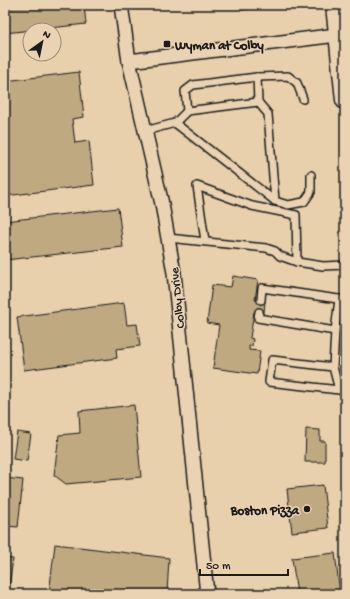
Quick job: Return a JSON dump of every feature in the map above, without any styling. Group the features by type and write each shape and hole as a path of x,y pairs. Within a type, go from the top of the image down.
{"main road":[{"path":"335,5 341,35 345,100"}],"street":[{"name":"Colby Drive","path":"121,5 129,61 162,204 174,273 207,594"},
{"path":"129,61 341,35"}],"lane":[{"path":"187,111 185,91 193,85 257,77 288,76 297,83 302,98"},
{"path":"257,77 258,102 268,114 274,201"},
{"path":"145,131 175,123 187,111 258,102"},
{"path":"175,123 274,201 288,205 304,202 311,192 311,175"},
{"path":"204,241 196,186 252,206 296,215 297,262"},
{"path":"168,238 266,248 274,251 280,256 297,262 323,266 345,265"},
{"path":"261,300 262,288 342,300 335,331 333,366 342,392 269,382 272,360 333,366"},
{"path":"259,312 258,318 335,331"}],"building":[{"path":"5,5 84,5 86,24 62,27 62,22 22,22 22,31 5,33"},
{"path":"241,5 283,5 241,10"},
{"path":"79,72 84,117 72,119 75,143 89,141 94,185 5,196 5,81"},
{"path":"118,208 123,247 5,260 5,221"},
{"path":"233,276 258,280 255,300 265,301 264,313 254,312 250,338 253,339 252,346 249,346 249,350 260,351 257,374 213,368 219,325 207,323 212,285 231,287"},
{"path":"124,303 127,325 137,324 140,346 116,349 117,358 24,370 17,317"},
{"path":"134,405 141,477 66,484 54,475 59,435 80,433 79,411"},
{"path":"306,429 320,430 320,441 325,441 325,462 305,462"},
{"path":"17,432 31,434 27,461 13,459"},
{"path":"5,478 23,480 18,527 5,526"},
{"name":"Boston Pizza","path":"323,485 328,528 292,532 287,489"},
{"path":"55,544 169,558 167,594 49,594"},
{"path":"335,553 340,594 297,594 292,558"},
{"path":"5,558 13,559 8,594 5,594"}],"place":[{"name":"Wyman at Colby","path":"167,44"},
{"name":"Boston Pizza","path":"307,509"}]}
